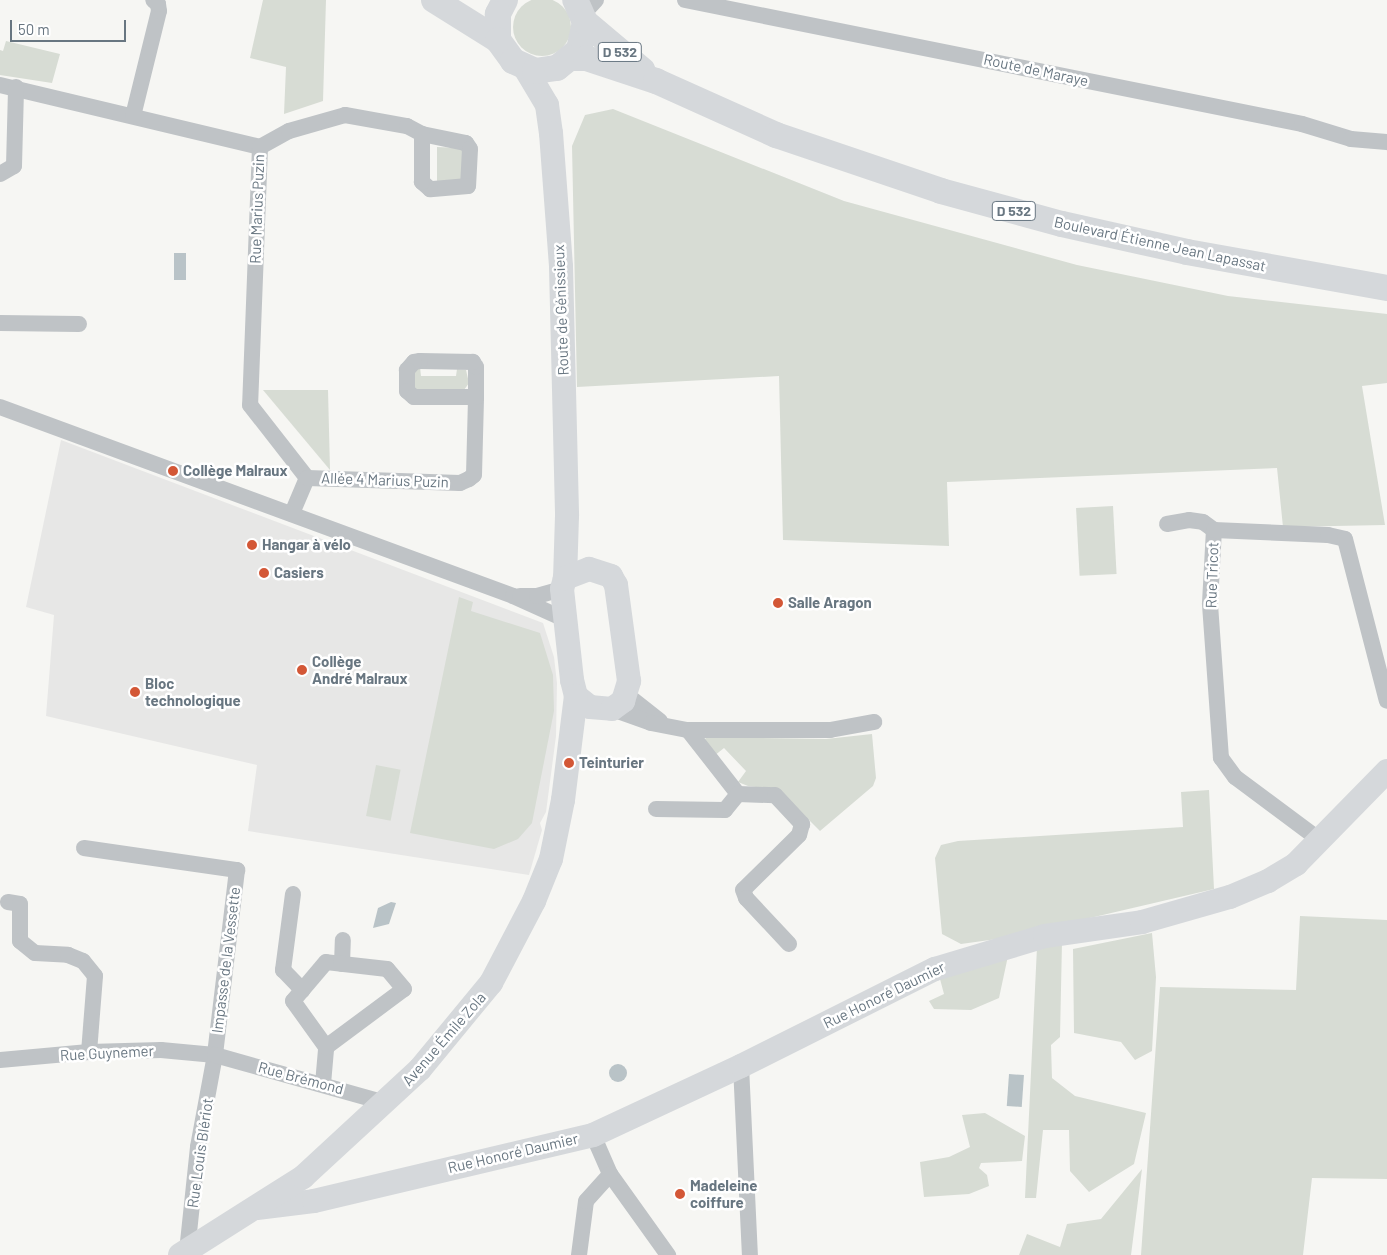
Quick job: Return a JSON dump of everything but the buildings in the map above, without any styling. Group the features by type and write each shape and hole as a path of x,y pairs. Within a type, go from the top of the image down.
{"main road":[{"path":"435,1 473,6 504,1"},
{"path":"435,1 498,40"},
{"path":"504,1 498,14 498,40 504,52 525,68"},
{"path":"565,63 582,41 585,9"},
{"name":"Boulevard Étienne Jean Lapassat","path":"585,9 656,81"},
{"name":"Boulevard Étienne Jean Lapassat","path":"525,68 535,71 586,58 656,81 776,136 941,191 1062,224 1187,252 1387,288"},
{"name":"Route de Génissieux","path":"547,105 565,63"},
{"name":"Route de Génissieux","path":"525,68 547,105 561,267 567,516 563,584 564,619 576,696 571,729"},
{"name":"Route de Génissieux","path":"567,516 576,544 589,569"},
{"path":"563,584 589,569 611,576 619,596 629,681 612,704 571,729"},
{"path":"576,696 590,708 612,704"},
{"name":"Avenue Émile Zola","path":"184,1253 298,1180 386,1103 452,1033 504,963 551,859 563,800 571,729"},
{"name":"Rue Honoré Daumier","path":"257,1208 314,1200 593,1135 741,1066 935,969 1045,936 1158,918 1230,897 1289,868 1321,841 1387,771"},
{"path":"298,1180 303,1196 314,1200"},
{"name":"Rue Honoré Daumier","path":"298,1180 325,1190 357,1190"}],"street":[{"path":"133,116 159,11 158,4 152,0"},
{"name":"Route de Maraye","path":"684,0 1302,124 1351,139 1387,142"},
{"path":"0,174 14,166 8,86"},
{"name":"Rue Marius Puzin","path":"8,86 260,147 250,405 307,478"},
{"path":"260,147 289,131 345,116 407,126 422,134"},
{"path":"0,323 79,324"},
{"name":"Allée 4 Marius Puzin","path":"307,478 460,482 469,480 474,475 476,398"},
{"path":"0,407 512,596 564,619"},
{"path":"292,514 307,478"},
{"path":"1167,524 1189,520 1203,522 1214,530"},
{"name":"Rue Tricot","path":"1321,841 1235,777 1221,758 1210,603 1214,530 1328,535 1346,539 1387,701"},
{"path":"512,596 537,596 563,584"},
{"path":"612,704 651,723 688,730 830,730 874,722"},
{"path":"688,730 738,794"},
{"path":"656,809 725,810 738,794"},
{"path":"738,794 775,795 802,824 799,836 743,890 746,898 789,944"},
{"name":"Impasse de la Vessette","path":"84,848 237,870 215,1055"},
{"path":"293,894 283,970 302,990"},
{"path":"8,902 20,904 20,941 35,953 68,955 83,961 95,976 88,1052"},
{"path":"342,940 342,964"},
{"path":"322,1084 326,1046 293,1001 326,962 387,969 404,989 326,1046"},
{"name":"Rue Guynemer","path":"0,1060 88,1052 161,1050 215,1055"},
{"name":"Rue Brémond","path":"215,1055 386,1103"},
{"name":"Rue Louis Blériot","path":"184,1253 198,1147 215,1055"},
{"path":"741,1066 750,1255"},
{"path":"593,1135 610,1174 659,1252"},
{"path":"579,1255 586,1201 610,1174"}],"shaded area":[{"path":"536,-2 548,-2 563,6 571,21 571,33 563,48 548,56 536,56 521,48 513,33 513,21 521,6"},
{"path":"263,0 326,0 323,101 284,114 286,67 250,58"},
{"path":"6,41 60,54 52,83 0,75 0,50 3,51"},
{"path":"613,109 844,201 1077,265 1228,296 1387,314 1387,383 1362,386 1385,525 1283,527 1277,468 947,482 949,546 783,540 779,376 577,387 572,146 585,115"},
{"path":"437,147 458,148 464,152 463,179 437,183"},
{"path":"174,253 186,253 186,280 174,280"},
{"path":"420,367 421,376 456,376 457,369 466,370 469,383 464,390 421,391 414,388 413,370"},
{"path":"263,390 328,390 330,470"},
{"name":"Collège André Malraux","path":"61,440 543,623 554,657 557,683 556,736 546,812 540,823 542,830 529,875 248,831 257,765 46,716 54,615 26,607"},
{"path":"1113,506 1117,574 1080,576 1076,508"},
{"path":"459,597 473,602 471,611 540,633 553,675 554,711 532,823 518,839 494,849 410,833"},
{"path":"872,734 876,778 873,786 820,831 779,790 748,786 738,782 746,771 724,748 714,756 704,743 706,737 826,739"},
{"path":"376,765 401,770 391,821 366,816"},
{"path":"1209,790 1214,889 1004,938 961,944 942,934 935,858 941,845 958,841 1183,827 1181,792"},
{"path":"391,902 396,903 389,924 373,928 378,908"},
{"path":"1300,916 1387,920 1387,1179 1312,1178 1303,1255 1141,1255 1160,987 1296,990"},
{"path":"1152,933 1156,977 1152,1051 1135,1060 1121,1042 1074,1033 1073,949"},
{"path":"1062,942 1060,1037 1051,1045 1052,1078 1075,1096 1146,1113 1134,1164 1089,1192 1070,1171 1069,1130 1043,1130 1036,1198 1025,1198 1037,947"},
{"path":"1008,956 999,998 971,1010 934,1009 929,1001 944,994 940,979"},
{"path":"614,1064 622,1064 627,1069 625,1080 614,1082 609,1077 609,1069"},
{"path":"1009,1074 1024,1075 1022,1107 1007,1106"},
{"path":"985,1113 1025,1136 1022,1161 981,1163 979,1168 987,1175 989,1186 969,1194 924,1197 920,1162 949,1157 970,1147 962,1115"},
{"path":"1142,1169 1131,1255 1019,1255 1027,1234 1060,1247 1067,1224 1101,1219"}],"place":[{"name":"Collège Malraux","path":"173,471"},
{"name":"Hangar à vélo","path":"252,545"},
{"name":"Casiers","path":"264,573"},
{"name":"Salle Aragon","path":"778,603"},
{"name":"Collège André Malraux","path":"302,670"},
{"name":"Bloc technologique","path":"135,692"},
{"name":"Teinturier","path":"569,763"},
{"name":"Madeleine coiffure","path":"680,1194"}]}
